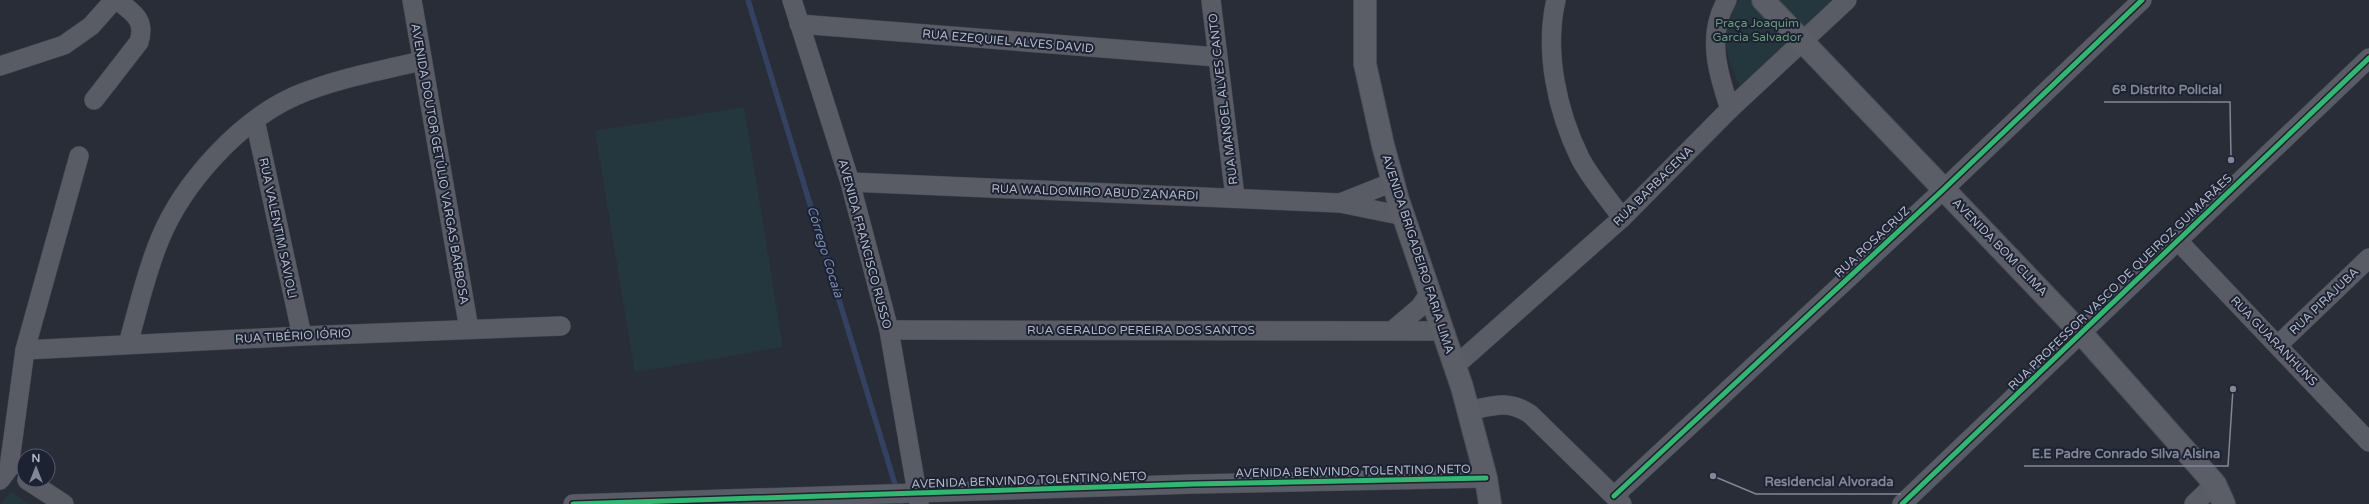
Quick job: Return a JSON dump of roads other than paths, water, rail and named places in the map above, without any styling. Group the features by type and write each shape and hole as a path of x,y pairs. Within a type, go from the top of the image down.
{"main road":[{"name":"AVENIDA BRIGADEIRO FARIA LIMA","path":"1365,0 1365,64 1393,182 1468,411 1486,478 1490,504"},
{"name":"AVENIDA BOM CLIMA","path":"1763,0 1802,43 2082,334 2215,484 2224,504"}],"street":[{"path":"0,66 64,46 91,26 114,0"},
{"path":"94,100 139,42 141,25 136,16 117,0"},
{"name":"AVENIDA DOUTOR GETÚLIO VARGAS BARBOSA","path":"412,0 421,61 469,329"},
{"name":"AVENIDA FRANCISCO RUSSO","path":"792,0 850,182 889,330 915,497"},
{"name":"RUA MANOEL ALVES CANTO","path":"1211,0 1235,198"},
{"path":"1556,0 1551,21 1553,73 1567,125 1580,158 1622,218"},
{"path":"1727,0 1723,7 1714,47 1718,74 1730,109"},
{"name":"RUA BARBACENA","path":"1454,367 1622,218 1730,109 1847,0"},
{"name":"RUA ROSACRUZ","path":"1618,500 2142,0"},
{"name":"RUA EZEQUIEL ALVES DAVID","path":"799,24 1217,58"},
{"name":"RUA PROFESSOR VASCO DE QUEIROZ GUIMARÃES","path":"1902,504 2082,334 2369,58"},
{"path":"128,344 160,239 177,205 207,165 255,120 294,97 343,80 421,61"},
{"name":"RUA VALENTIM SAVIOLI","path":"255,120 302,336"},
{"path":"8,472 25,350 78,156"},
{"name":"RUA WALDOMIRO ABUD ZANARDI","path":"850,182 1235,198 1340,204 1404,216"},
{"name":"RUA WALDOMIRO ABUD ZANARDI","path":"1340,204 1393,182"},
{"name":"RUA GUARANHUNS","path":"2178,241 2369,442"},
{"name":"RUA PIRAJUBA","path":"2278,345 2369,258"},
{"path":"1393,330 1420,307 1429,294"},
{"name":"RUA TIBÉRIO IÓRIO","path":"25,350 302,336 561,326"},
{"name":"RUA GERALDO PEREIRA DOS SANTOS","path":"889,330 1441,330"},
{"path":"1468,411 1500,404 1520,407 1530,414 1618,500"},
{"name":"AVENIDA BENVINDO TOLENTINO NETO","path":"573,504 881,498 1185,484 1486,478"},
{"path":"2194,504 2215,484"},
{"path":"39,488 64,504"}],"waterway":[{"name":"Córrego Cocaia","path":"748,0 901,504"}],"place":[{"name":"6º Distrito Policial","path":"2231,160"},
{"name":"E.E Padre Conrado Silva Alsina","path":"2233,389"},
{"name":"Residencial Alvorada","path":"1713,476"}],"park label":[{"name":"Praça Joaquim Garcia Salvador","path":"1757,30"}]}
